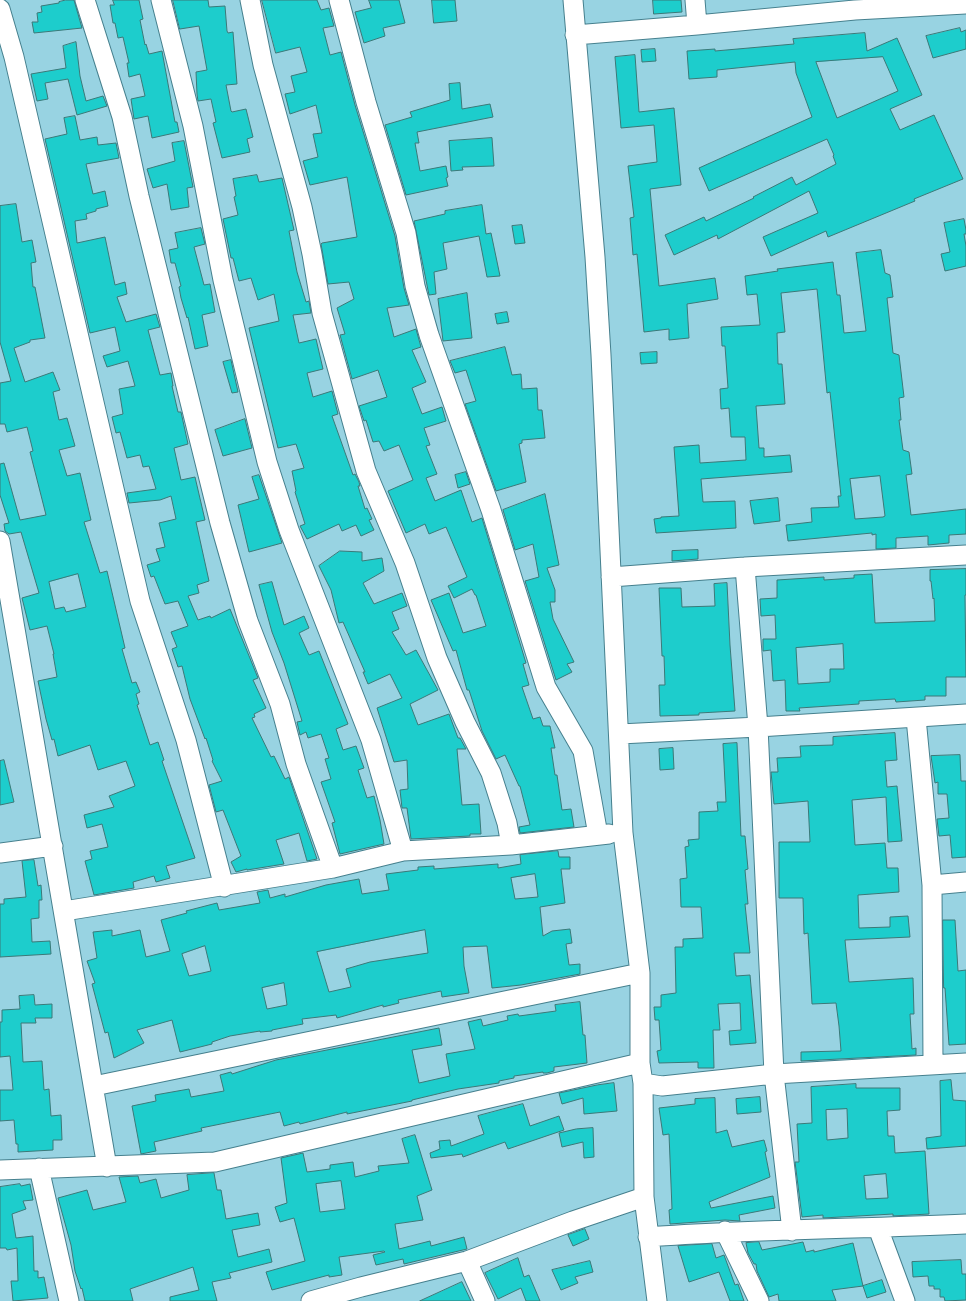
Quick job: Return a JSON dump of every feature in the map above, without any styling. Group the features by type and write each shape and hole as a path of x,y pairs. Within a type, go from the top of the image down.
{"street":[{"path":"86,0 122,117 139,196 220,523 246,612 280,704 296,764 333,868"},
{"path":"161,0 193,126 223,280 267,462 289,530 371,740 403,851"},
{"path":"250,0 263,65 302,207 322,313 366,471 405,563 438,658 491,773 507,822 511,845"},
{"path":"339,0 366,102 406,233 415,286 429,335 491,510 546,687 583,751 598,835"},
{"path":"573,0 598,296 620,734 623,833 640,973 640,1063 644,1083 644,1197 656,1301"},
{"path":"695,0 697,25"},
{"path":"576,35 697,25 855,5 966,4"},
{"path":"0,8 14,57 140,602 186,740 224,887"},
{"path":"0,541 107,1166"},
{"path":"611,577 966,554"},
{"path":"745,567 758,728 774,1074 792,1231"},
{"path":"620,734 758,728 966,714"},
{"path":"916,718 932,884 933,1065"},
{"path":"64,911 224,887 333,868 403,851 511,845 623,833"},
{"path":"0,853 53,846"},
{"path":"932,884 966,882"},
{"path":"94,1086 640,973"},
{"path":"0,1170 215,1162 640,1063"},
{"path":"644,1083 662,1086 774,1074 966,1063"},
{"path":"39,1168 69,1301"},
{"path":"311,1301 332,1298 467,1262 573,1221 644,1197"},
{"path":"648,1237 725,1231 792,1231 966,1224"},
{"path":"878,1228 905,1301"},
{"path":"725,1231 759,1301"},
{"path":"467,1262 485,1301"}],"building":[{"path":"74,0 82,28 34,33 32,22 38,22 37,13 42,12 41,6"},
{"path":"113,0 139,0 143,19 140,20 145,45 149,54 162,51 175,122 177,122 179,132 152,138 148,116 134,119 131,99 145,96 140,74 129,77 127,63 129,63 123,37 118,38 115,23 113,23 110,5 114,5"},
{"path":"173,0 208,0 209,7 225,6 227,31 228,33 233,32 237,84 226,85 231,111 246,109 253,137 247,139 250,152 222,158 213,123 216,122 211,99 198,101 196,72 207,70 199,26 180,29"},
{"path":"262,0 317,0 321,10 329,8 334,26 323,28 330,55 341,52 395,236 404,288 409,305 387,308 394,337 416,329 421,347 412,350 426,382 412,388 422,414 442,407 446,421 424,428 430,445 426,446 437,474 426,478 435,501 461,490 472,522 482,518 526,663 523,664 529,685 522,687 533,719 540,717 543,726 550,726 555,748 551,748 562,810 571,809 574,827 520,833 519,827 530,825 520,786 505,755 496,759 482,731 469,690 467,690 456,650 453,651 431,600 449,593 463,633 486,626 476,595 472,589 454,598 448,586 467,577 446,527 429,534 425,524 406,533 388,491 413,480 399,445 384,451 379,441 373,442 366,420 364,421 359,406 387,397 378,370 352,379 340,335 345,334 337,308 354,299 349,282 328,284 321,244 357,237 347,177 310,185 303,161 318,157 313,134 322,133 316,105 290,114 285,94 295,92 291,76 307,72 300,47 276,53"},
{"path":"369,0 399,0 405,23 383,28 385,36 364,43 355,12 371,8"},
{"path":"432,0 455,0 457,21 434,23"},
{"path":"653,0 681,0 682,12 654,14"},
{"path":"960,28 961,32 966,30 966,49 933,58 926,36"},
{"path":"865,33 867,51 897,38 922,95 890,109 900,130 934,115 963,179 828,237 826,231 771,256 763,237 818,213 809,191 718,239 717,235 674,255 665,235 704,217 706,221 792,177 796,185 836,164 827,139 709,191 699,168 812,117 796,73 795,62 717,70 717,77 689,79 687,51 715,49 715,51 794,44 793,39","holes":["883,57 898,91 837,118 816,62"]},
{"path":"76,42 80,76 86,101 103,96 107,106 77,115 68,79 45,83 48,99 37,101 31,74 66,68 63,46"},
{"path":"655,49 656,61 642,62 641,50"},
{"path":"635,55 639,112 674,108 681,185 650,189 659,286 715,278 718,299 687,304 689,338 669,340 669,329 644,332 637,254 633,255 630,218 634,217 628,166 657,162 654,125 621,128 615,57"},
{"path":"460,83 462,109 490,104 493,117 417,132 419,143 415,143 420,171 446,166 448,186 406,195 385,125 412,117 410,112 450,100 449,84"},
{"path":"75,116 80,140 97,137 98,145 116,143 119,158 86,164 93,194 105,191 108,206 86,214 87,219 75,221 77,243 105,237 115,285 125,282 127,294 117,297 126,322 156,314 160,327 148,330 160,375 171,373 178,412 181,412 188,444 174,448 181,480 195,477 205,520 196,522 209,581 197,585 199,593 188,596 198,620 210,616 211,618 230,609 258,678 253,680 266,708 254,714 255,717 252,718 271,757 274,756 285,779 289,777 317,859 307,861 299,833 276,840 284,864 236,872 231,862 241,856 223,810 216,812 209,785 222,781 212,761 206,738 190,699 182,666 178,667 172,649 177,647 171,632 188,626 178,601 165,604 154,576 151,577 147,565 160,561 156,549 165,547 159,523 176,519 171,496 160,500 129,503 127,493 156,489 149,466 143,467 140,455 127,458 120,432 116,433 112,417 123,414 119,389 135,386 128,361 107,367 103,356 120,351 115,327 90,333 45,139 67,134 64,118"},
{"path":"492,138 494,166 462,167 463,170 451,171 449,141"},
{"path":"184,141 193,187 187,188 189,207 171,210 167,184 153,188 147,169 175,161 172,143"},
{"path":"257,175 259,182 282,178 294,230 289,231 297,272 306,302 309,301 311,313 293,315 299,343 316,339 323,369 307,373 313,397 332,391 338,414 332,416 353,475 355,474 359,482 360,486 358,486 365,509 367,508 372,519 369,520 374,530 361,536 356,525 342,531 339,524 307,539 300,526 305,524 295,492 292,471 304,468 296,444 278,448 249,328 279,321 274,294 258,300 251,278 239,281 233,258 231,258 223,219 238,215 233,179"},
{"path":"16,204 22,242 32,240 36,262 31,263 33,287 35,287 45,338 30,340 30,342 14,348 25,382 53,372 60,390 53,392 59,420 67,418 75,446 59,450 67,476 80,473 91,520 84,522 100,573 107,571 125,648 122,649 132,683 136,682 140,692 136,694 139,704 137,705 150,745 158,742 164,760 162,761 195,858 166,866 170,878 156,882 154,876 133,882 134,888 94,895 85,861 92,859 90,851 108,847 102,824 87,828 84,815 114,807 109,796 135,786 126,761 98,770 90,745 58,756 46,719 38,681 57,677 54,654 47,626 30,630 22,598 39,593 21,532 9,534 5,531 4,524 9,523 0,495 0,464 4,463 20,520 46,515 30,452 33,451 27,427 7,432 5,424 0,424 0,383 11,381 0,342 0,206","holes":["78,574 86,607 66,612 64,607 55,609 49,582"]},
{"path":"482,205 486,234 491,233 500,276 487,277 479,236 443,243 447,269 434,272 436,294 429,295 414,221 445,214 445,211"},
{"path":"964,219 966,230 966,234 964,234 966,266 945,271 941,254 950,252 944,223"},
{"path":"522,225 525,243 515,244 512,226"},
{"path":"201,228 205,244 194,247 204,285 210,284 215,312 202,315 208,346 195,349 188,317 181,298 179,287 181,286 175,263 171,263 169,250 178,248 175,233"},
{"path":"881,250 885,273 890,275 893,297 887,298 893,353 899,355 904,397 899,398 901,420 899,420 903,450 909,452 912,474 906,475 911,515 966,509 966,534 949,535 949,543 928,545 928,536 896,538 896,548 876,549 876,534 872,535 872,533 788,541 786,525 812,522 811,508 839,507 838,496 841,496 830,392 827,393 817,289 781,293 785,332 777,333 778,364 782,364 785,404 756,406 759,448 764,448 764,457 790,455 792,472 701,479 703,502 735,501 736,528 656,533 654,519 679,516 674,447 699,445 700,463 746,460 745,437 731,437 729,408 721,409 720,389 728,388 725,346 722,346 721,327 760,325 757,294 747,295 745,276 778,271 777,269 833,262 837,295 840,295 844,333 866,331 856,253","holes":["880,476 885,516 855,519 850,479"]},
{"path":"467,293 472,338 443,341 438,299"},
{"path":"507,312 509,322 497,324 495,314"},
{"path":"505,347 512,375 521,374 522,389 537,388 538,410 542,410 545,438 522,440 522,443 519,444 526,482 496,491 465,404 476,401 466,370 455,373 450,361"},
{"path":"657,352 657,363 641,364 640,353"},
{"path":"231,360 238,392 232,393 223,362"},
{"path":"245,419 252,448 223,456 215,430"},
{"path":"466,472 470,484 458,488 455,475"},
{"path":"259,475 282,543 249,552 238,505 259,499 252,477"},
{"path":"545,494 559,565 547,568 555,590 555,602 550,602 553,619 574,662 567,664 572,672 556,680 525,581 539,577 533,544 515,550 503,510"},
{"path":"778,498 780,521 754,524 750,501"},
{"path":"698,550 698,559 672,561 672,551"},
{"path":"340,551 362,552 362,561 382,558 384,571 363,583 374,604 402,593 407,606 392,612 399,629 392,632 406,655 416,650 438,690 410,704 418,725 449,714 458,738 460,738 466,749 457,749 462,805 479,804 481,834 411,839 407,808 402,808 400,790 408,789 407,760 394,762 377,708 402,698 390,674 368,684 363,672 365,672 343,622 339,623 331,590 319,566"},
{"path":"966,569 966,677 946,677 946,696 925,696 925,700 896,702 895,699 859,701 859,704 799,708 800,711 786,711 785,680 773,681 771,650 763,651 763,639 776,639 775,615 761,616 760,599 777,598 777,580 824,577 824,580 854,578 854,575 872,574 875,623 935,621 930,570","holes":["843,644 844,669 830,669 830,682 798,684 796,648"]},
{"path":"272,582 284,625 304,616 309,628 299,633 309,655 319,651 348,724 336,729 343,750 356,746 364,768 358,770 367,798 374,796 384,844 340,854 332,823 335,822 321,782 331,779 325,759 329,758 321,734 308,738 306,732 300,735 297,722 302,721 272,632 259,585"},
{"path":"727,583 735,711 699,713 699,715 660,716 659,685 665,685 659,588 681,588 682,607 715,606 714,584"},
{"path":"895,733 897,760 885,761 887,787 897,786 902,841 888,842 886,797 852,800 855,845 885,843 887,868 898,868 899,892 858,895 859,928 890,927 890,917 908,916 910,937 845,940 849,982 913,978 914,1014 910,1014 912,1049 916,1048 916,1055 801,1061 801,1052 841,1051 839,1026 836,1003 812,1004 808,933 804,934 803,898 779,898 779,842 810,842 808,801 774,804 771,772 778,772 777,758 801,757 800,746 833,745 833,737"},
{"path":"737,743 741,836 745,836 748,869 745,870 748,904 745,904 750,953 734,953 736,976 750,975 756,1043 730,1045 729,1031 741,1030 740,1003 718,1004 720,1030 713,1030 714,1068 698,1068 698,1062 659,1063 657,1051 661,1050 659,1020 655,1020 654,1007 661,1007 661,995 676,993 675,947 683,947 683,939 703,938 701,907 681,907 680,879 687,878 685,847 689,846 688,840 699,839 699,812 718,811 717,802 726,802 723,744"},
{"path":"673,748 674,769 660,770 659,749"},
{"path":"960,755 961,781 966,781 966,857 952,858 950,835 939,836 937,819 949,818 947,794 938,794 938,782 935,783 931,756"},
{"path":"4,760 14,802 0,805 0,761"},
{"path":"558,851 559,857 570,857 570,869 561,869 565,903 540,907 543,936 552,931 570,929 572,943 566,944 569,965 580,964 580,974 521,985 492,988 487,946 463,947 469,993 442,997 441,991 398,1000 399,1003 383,1007 383,1005 337,1018 336,1015 302,1019 303,1024 272,1031 230,1036 212,1042 212,1044 180,1052 172,1020 137,1030 144,1043 114,1058 108,1032 105,1033 92,984 95,983 87,961 97,958 93,932 112,930 112,936 140,930 146,957 170,951 161,920 187,913 186,911 217,903 219,910 260,903 257,892 268,890 270,898 285,894 285,897 326,885 359,879 362,894 389,890 386,874 418,870 418,867 434,866 434,869 498,864 498,868 521,864 520,855","holes":["535,874 538,897 515,899 511,878","425,930 428,953 370,962 346,969 351,987 329,992 317,952","205,946 211,971 189,976 182,954","284,983 287,1005 267,1009 262,988"]},
{"path":"34,860 38,886 41,885 42,900 39,900 39,918 31,919 32,942 50,941 51,954 0,957 0,904 4,904 4,899 26,897 22,861"},
{"path":"943,920 955,920 958,971 966,970 966,1044 949,1045 944,988"},
{"path":"34,995 35,1005 52,1004 52,1018 35,1018 36,1023 21,1023 23,1062 42,1061 44,1090 49,1089 51,1116 61,1115 62,1140 53,1140 53,1150 18,1152 14,1120 0,1121 0,1090 13,1090 10,1056 0,1057 0,1022 2,1022 2,1010 20,1009 19,996"},
{"path":"580,1002 587,1063 554,1067 554,1071 547,1073 514,1076 514,1078 499,1081 499,1083 458,1089 412,1101 347,1114 347,1112 300,1124 299,1122 284,1126 280,1112 201,1128 202,1131 154,1142 156,1151 141,1154 132,1106 156,1101 155,1095 189,1089 191,1097 224,1091 220,1075 231,1072 232,1074 276,1060 439,1028 442,1045 412,1050 419,1083 450,1076 446,1054 475,1049 468,1022 481,1019 483,1026 508,1020 507,1016 556,1011 555,1005"},
{"path":"951,1080 953,1100 966,1101 966,1146 927,1149 926,1138 941,1136 940,1081"},
{"path":"614,1083 617,1111 584,1114 583,1098 562,1104 559,1093"},
{"path":"856,1084 856,1088 900,1088 900,1110 887,1111 888,1136 894,1136 895,1153 925,1151 929,1214 823,1218 823,1215 802,1217 795,1162 799,1162 797,1124 812,1123 811,1087","holes":["847,1109 848,1138 827,1140 826,1110","886,1174 888,1198 866,1199 864,1176"]},
{"path":"760,1097 761,1112 737,1114 736,1099"},
{"path":"715,1098 716,1133 727,1130 732,1147 764,1140 770,1177 709,1202 711,1208 773,1196 775,1208 739,1215 740,1221 725,1220 670,1224 669,1210 672,1209 669,1134 663,1135 659,1108 695,1104 695,1099"},
{"path":"523,1104 530,1126 559,1116 564,1130 508,1149 505,1142 463,1157 462,1154 431,1158 430,1153 440,1149 439,1141 450,1140 451,1146 484,1134 478,1116"},
{"path":"593,1128 594,1157 584,1158 583,1142 562,1147 559,1133"},
{"path":"415,1135 432,1190 417,1196 423,1220 395,1224 399,1249 430,1241 431,1246 464,1237 467,1249 404,1264 403,1259 376,1265 373,1255 384,1251 339,1257 342,1275 329,1277 329,1275 272,1290 266,1272 305,1261 294,1218 280,1222 275,1207 287,1203 281,1158 303,1153 307,1172 330,1169 330,1165 353,1162 355,1177 379,1171 378,1166 409,1163 402,1139","holes":["341,1181 345,1209 320,1212 316,1184"]},
{"path":"214,1173 217,1190 221,1190 226,1219 258,1213 260,1225 232,1230 238,1257 269,1249 272,1262 229,1273 231,1278 212,1282 217,1301 170,1301 170,1297 199,1290 193,1267 130,1289 133,1301 85,1301 75,1271 71,1245 58,1198 87,1190 93,1210 126,1202 119,1177 138,1176 140,1183 156,1179 161,1198 189,1190 187,1175"},
{"path":"20,1184 21,1186 30,1184 33,1200 23,1201 26,1209 12,1214 16,1238 33,1236 34,1271 38,1271 38,1278 44,1277 48,1298 13,1301 11,1281 18,1281 17,1248 7,1250 6,1248 0,1248 0,1187"},
{"path":"585,1229 589,1239 573,1246 568,1235"},
{"path":"759,1242 762,1250 803,1242 806,1252 814,1250 814,1252 853,1243 863,1286 832,1290 836,1301 779,1301 778,1294 769,1297 757,1271 756,1264 754,1264 748,1253 746,1243"},
{"path":"712,1244 716,1258 724,1255 735,1285 738,1284 744,1301 730,1301 719,1272 689,1282 678,1246"},
{"path":"518,1258 524,1277 529,1275 540,1301 526,1301 521,1288 498,1299 485,1273"},
{"path":"961,1260 962,1274 966,1274 966,1300 945,1301 944,1297 940,1297 940,1289 934,1289 934,1286 929,1286 928,1276 913,1277 912,1262"},
{"path":"590,1261 593,1272 575,1277 578,1283 561,1290 552,1270"},
{"path":"882,1280 886,1292 867,1298 863,1286"},
{"path":"462,1282 471,1301 420,1301"}]}
